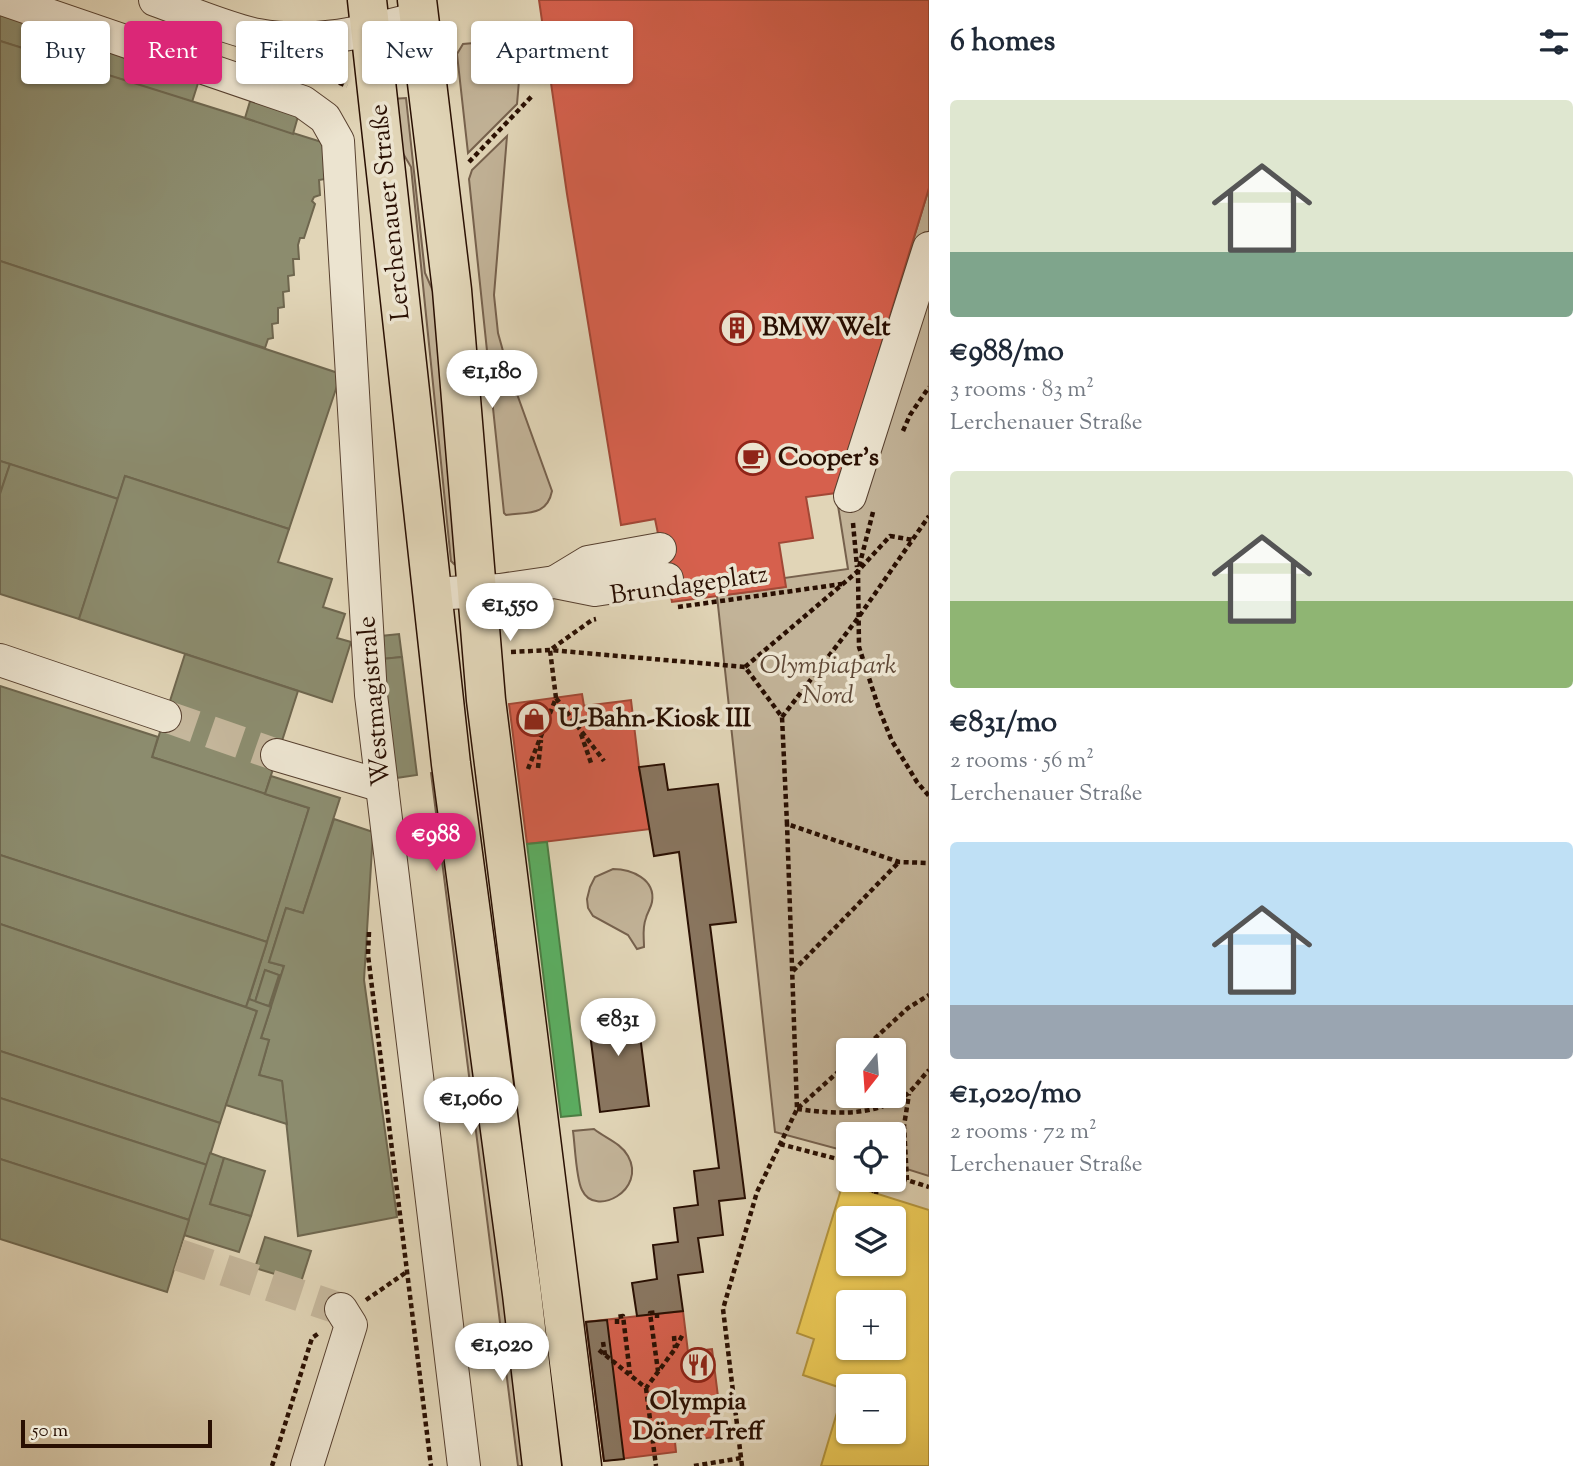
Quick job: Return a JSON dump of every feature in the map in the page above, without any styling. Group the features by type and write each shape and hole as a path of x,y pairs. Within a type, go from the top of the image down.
{"main road":[{"name":"Lerchenauer Straße","path":"418,9 452,290 476,591 540,1291 542,1466"},
{"name":"Lerchenauer Straße","path":"370,15 451,764 540,1291 582,1466"}],"street":[{"name":"Westmagistrale","path":"5,0 303,102 325,118 338,141 371,695 380,752 464,1466"},
{"path":"155,0 256,35 292,39 340,37 370,15 418,9"},
{"path":"850,496 929,248"},
{"path":"432,594 500,590 555,582 595,590 667,579"},
{"path":"0,660 165,716"},
{"path":"277,755 382,786"},
{"path":"307,1466 351,1325 341,1309"}],"path":[{"path":"468,163 533,96"},
{"path":"850,496 858,571 859,647 892,741 929,796"},
{"path":"782,717 858,618 929,516"},
{"path":"500,653 550,650 745,667 858,571 890,536 913,540"},
{"name":"Brundageplatz","path":"667,579 842,584"},
{"name":"Brundageplatz","path":"550,650 592,620 606,618"},
{"path":"527,769 555,698 550,650"},
{"path":"745,667 782,717 797,1109"},
{"path":"555,698 604,761"},
{"path":"579,730 591,763"},
{"path":"538,768 542,735"},
{"path":"787,824 899,862 929,863"},
{"path":"792,971 899,862"},
{"path":"875,1038 908,1008 929,995"},
{"path":"797,1109 840,1114 888,1105 909,1093 929,1070"},
{"path":"742,1466 723,1309 757,1192 780,1144 797,1109 836,1074"},
{"path":"909,1093 904,1126 907,1180 929,1187"},
{"path":"780,1144 836,1158"},
{"path":"657,1318 657,1312 650,1313 658,1372"},
{"path":"617,1324 617,1317 623,1316 630,1375"},
{"path":"646,1388 683,1335"},
{"path":"674,1336 675,1349"},
{"path":"272,1466 312,1338"},
{"path":"603,1342 605,1356"},
{"path":"594,1344 646,1388 656,1466"},
{"path":"694,1466 741,1458"}],"green space":[{"path":"471,43 471,84 519,84 517,104 468,153 457,54 463,44"},
{"path":"406,98 425,273 437,300 456,560 454,564 451,561 411,167 401,150 392,99"},
{"path":"507,136 494,295 498,333 508,369 552,491 546,505 541,509 506,515 469,179 472,170"},
{"name":"Olympiapark Nord","path":"929,188 929,1176 906,1169 906,1122 836,1122 836,1148 775,1132 717,596 785,587 784,578 848,569 836,493"},
{"path":"439,772 526,1466 518,1466 431,773"},
{"path":"613,869 634,873 650,887 652,902 644,925 644,947 637,949 628,935 593,916 588,908 587,899 595,877"},
{"path":"594,1129 621,1148 628,1156 632,1168 631,1180 625,1189 607,1201 588,1198 578,1178 573,1131"}],"building: Homes":[{"path":"840,1192 872,1192 929,1210 929,1466 821,1466 836,1416 836,1444 906,1444 906,1374 836,1374 836,1386 803,1375 814,1339 797,1333"}],"building: Shops":[{"name":"BMW Welt","path":"539,0 929,0 929,188 836,493 806,497 813,538 779,543 786,587 672,602 655,519 621,525 551,84 633,84 633,21 542,21"},
{"path":"582,694 584,706 631,700 639,767 651,829 527,844 509,704"},
{"path":"683,1311 688,1352 712,1349 723,1436 675,1442 676,1452 604,1461 586,1322"}],"building: Public":[{"path":"547,842 581,1115 561,1117 527,844"}],"building: Industry":[{"path":"0,2 18,8 32,21 21,21 21,48 0,41"},
{"path":"0,41 21,48 21,84 110,84 110,76 124,80 124,84 137,84 328,144 325,179 319,180 320,195 312,201 315,204 304,238 300,238 298,245 299,259 293,259 294,275 288,276 289,291 283,292 284,307 278,308 278,323 272,324 273,338 268,339 265,348 0,261"},
{"path":"110,52 124,56 124,80 110,76"},
{"path":"135,84 198,84 192,102"},
{"path":"251,98 299,113 293,134 245,118"},
{"path":"0,261 341,374 289,529 125,476 118,499 0,461"},
{"path":"0,461 10,464 0,494"},
{"path":"10,464 118,499 79,619 0,594 0,494"},
{"path":"125,476 289,529 278,562 332,579 323,607 345,614 337,638 351,642 332,702 79,619"},
{"path":"399,634 402,657 384,659 381,636"},
{"path":"185,654 298,691 265,794 152,757"},
{"path":"402,657 417,775 396,778 381,659"},
{"path":"0,686 158,737 152,757 309,808 267,942 0,855"},
{"path":"271,776 340,798 303,913 286,908 269,962 284,966 271,1007 269,1006 279,975 265,970 255,1002 249,999 309,808 265,794"},
{"path":"334,819 373,832 364,980 397,1217 298,1236 282,1081 259,1075 269,1040 261,1038 284,966 269,962 286,908 303,913"},
{"path":"0,855 267,942 246,1007 0,924"},
{"path":"0,924 257,1011 220,1123 0,1051"},
{"path":"265,970 279,975 269,1006 255,1002"},
{"path":"249,999 271,1007 261,1038 269,1040 259,1075 282,1081 287,1124 226,1105 257,1011 246,1007"},
{"path":"0,1051 220,1123 207,1165 0,1098"},
{"path":"0,1098 207,1165 189,1220 0,1159"},
{"path":"210,1153 224,1158 210,1204 251,1216 239,1252 184,1235"},
{"path":"224,1158 265,1171 251,1216 210,1204"},
{"path":"0,1159 189,1220 167,1292 0,1239"},
{"path":"265,1237 311,1251 301,1282 255,1268"}],"building: Other":[{"path":"664,764 668,790 718,784 736,922 710,925 745,1198 719,1201 723,1235 698,1238 703,1272 678,1275 683,1311 637,1316 632,1283 657,1279 653,1245 678,1242 674,1208 698,1205 694,1171 719,1168 679,852 654,856 639,767"},
{"path":"636,1004 649,1106 600,1112 587,1010"},
{"path":"607,1320 624,1459 604,1461 586,1322"}],"tunnel":[{"path":"165,716 277,755"},
{"path":"179,1255 341,1309"}],"place":[{"name":"BMW Welt","path":"737,328"},
{"name":"Cooper's","path":"753,458"},
{"name":"U-Bahn-Kiosk III","path":"534,719"},
{"name":"Olympia Döner Treff","path":"698,1365"}]}
